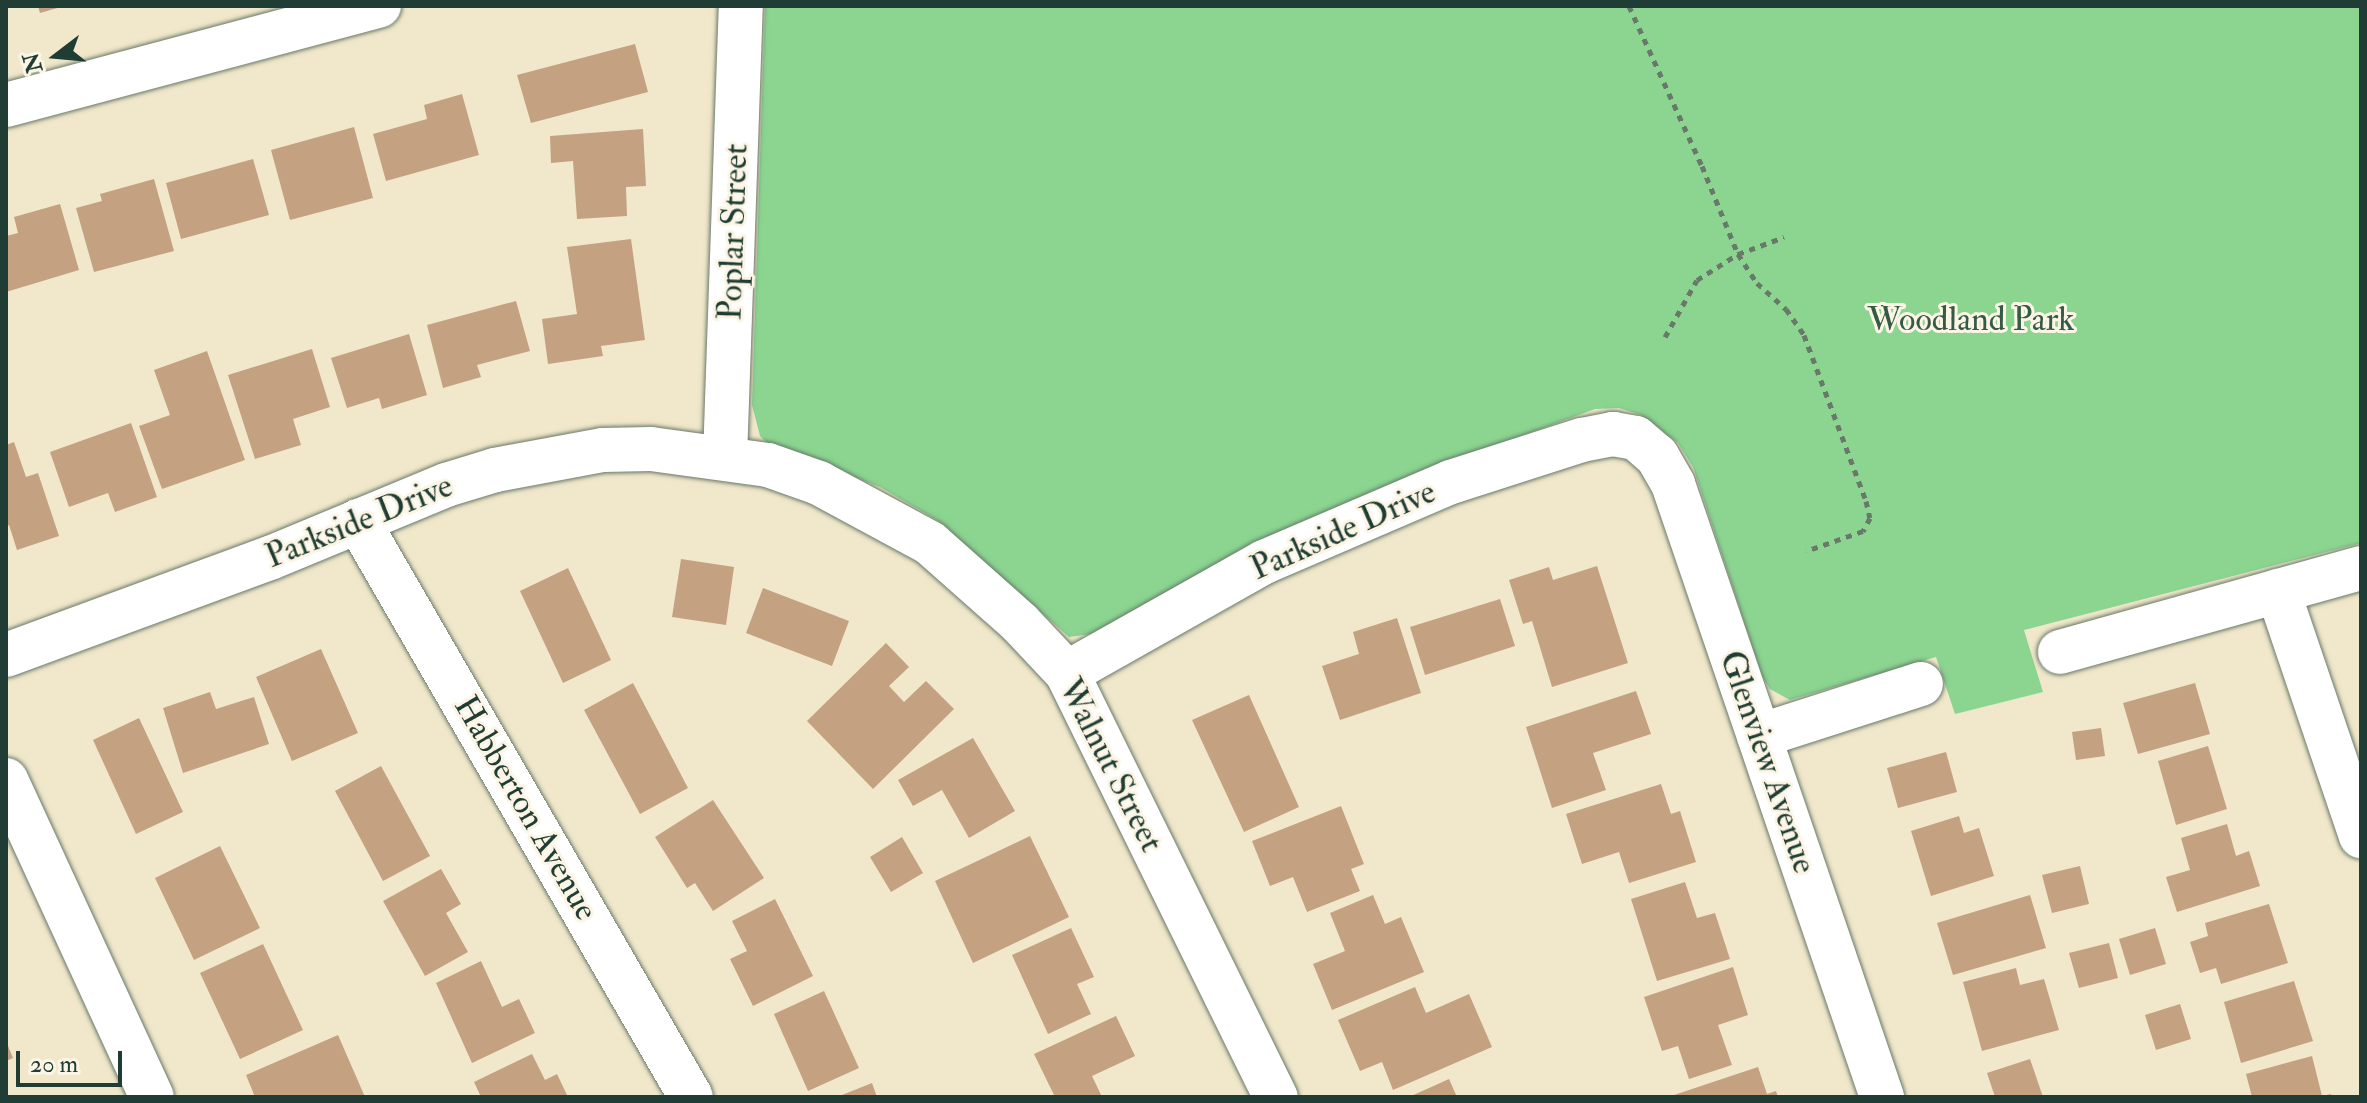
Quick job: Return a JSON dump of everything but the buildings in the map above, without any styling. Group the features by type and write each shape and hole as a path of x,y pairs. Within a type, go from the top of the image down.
{"street":[{"path":"6,105 379,6"},
{"name":"Poplar Street","path":"725,458 741,6"},
{"name":"Parkside Drive","path":"1067,673 1264,562 1451,482 1582,440 1613,434 1636,438"},
{"name":"Glenview Avenue","path":"1636,438 1657,456 1673,484 1882,1097"},
{"name":"Parkside Drive","path":"6,655 446,485 549,457 603,450 651,449 725,458"},
{"name":"Walnut Street","path":"725,458 768,465 819,483 930,543 1000,603 1067,673 1276,1097"},
{"name":"Habberton Avenue","path":"358,521 691,1097"},
{"path":"2060,652 2361,568"},
{"path":"2278,591 2361,836"},
{"path":"1759,736 1921,684"},
{"path":"6,780 152,1097"}],"path":[{"path":"1629,6 1696,152 1738,254 1757,283 1786,309 1804,335 1870,518 1863,531 1806,551"},
{"path":"1665,337 1697,280 1738,254 1784,237"}],"green space":[{"name":"Woodland Park","path":"765,6 2360,6 2361,543 2024,630 2043,692 1955,714 1936,657 1790,700 1770,689 1762,676 1693,467 1678,443 1641,415 1619,408 1595,409 1464,457 1106,632 1069,637 937,520 880,487 769,445 760,436 752,405"}]}
